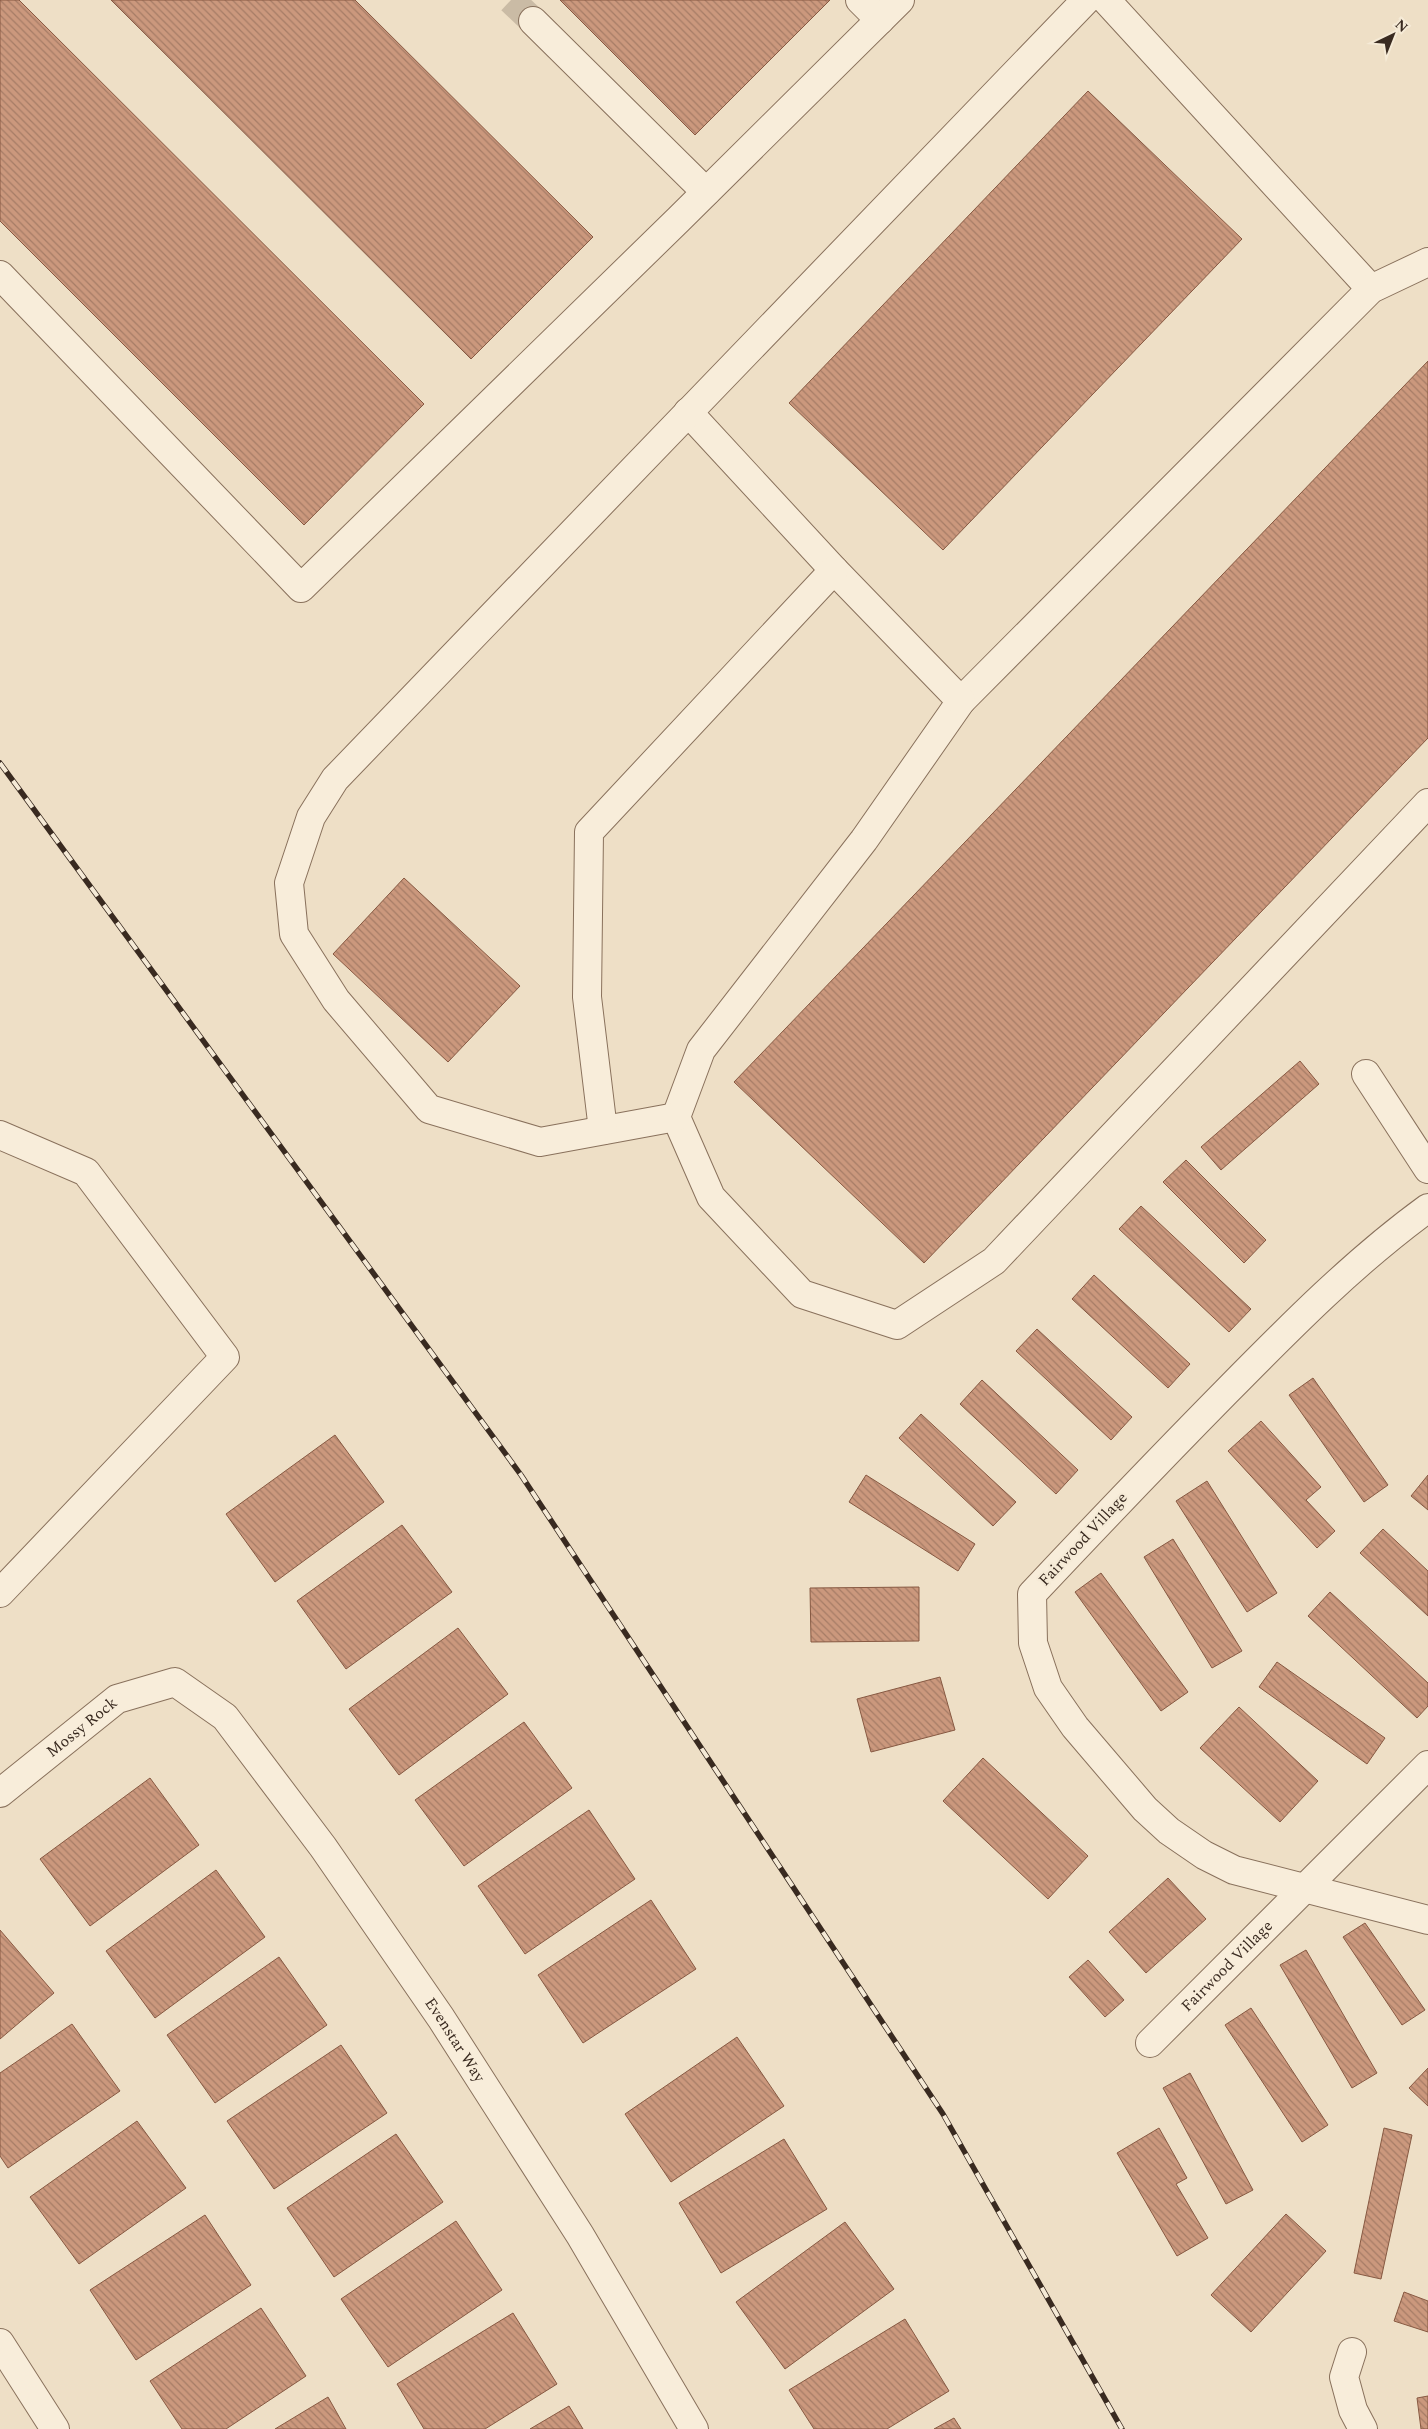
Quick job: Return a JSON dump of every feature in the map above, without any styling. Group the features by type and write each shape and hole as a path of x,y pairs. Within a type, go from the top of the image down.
{"street":[{"path":"860,0 880,20"},
{"path":"0,275 300,588 900,0"},
{"path":"676,1117 540,1142 429,1109 336,1000 294,934 289,883 311,817 335,779 1086,0"},
{"path":"1106,0 1371,290"},
{"path":"532,21 706,192"},
{"path":"1428,262 1371,290 961,701 864,840 701,1050 676,1117 710,1198 802,1294 896,1325 994,1261 1428,803"},
{"path":"688,412 834,570 961,701"},
{"path":"603,1130 587,997 589,832 834,570"},
{"path":"1366,1074 1428,1169"},
{"path":"0,1135 86,1172 225,1357 0,1593"},
{"name":"Fairwood Village","path":"1428,1208 1393,1233 1278,1339 1123,1497 1032,1594 1033,1643 1048,1688 1075,1727 1146,1809 1169,1831 1204,1855 1234,1870 1428,1920"},
{"name":"Mossy Rock","path":"0,1793 117,1699 174,1682"},
{"name":"Evenstar Way","path":"174,1682 225,1717 324,1847 441,2018 580,2234 694,2429"},
{"name":"Fairwood Village","path":"1150,2043 1428,1765"},
{"path":"0,2343 55,2429"},
{"path":"1352,2352 1344,2377 1353,2410 1363,2429"}],"building":[{"path":"0,0 19,0 424,404 304,525 0,221"},
{"path":"111,0 355,0 593,237 471,359"},
{"path":"560,0 830,0 695,135"},
{"path":"1088,91 1242,239 943,550 789,403"},
{"path":"1428,361 1428,738 924,1263 734,1082"},
{"path":"404,878 520,986 448,1062 333,954"},
{"path":"1300,1061 1319,1084 1221,1170 1201,1147"},
{"path":"1186,1160 1266,1240 1244,1263 1163,1182"},
{"path":"1141,1206 1251,1309 1229,1332 1119,1229"},
{"path":"1094,1275 1190,1364 1168,1388 1072,1299"},
{"path":"1037,1329 1132,1417 1111,1440 1016,1351"},
{"path":"1313,1378 1388,1485 1364,1502 1289,1395"},
{"path":"982,1380 1078,1470 1056,1494 960,1404"},
{"path":"921,1414 1016,1502 993,1526 899,1438"},
{"path":"1261,1421 1321,1487 1306,1500 1335,1531 1317,1548 1228,1451"},
{"path":"335,1435 384,1502 275,1582 226,1514"},
{"path":"866,1475 975,1544 958,1571 849,1502"},
{"path":"1428,1475 1428,1510 1411,1496"},
{"path":"1207,1481 1277,1593 1247,1612 1176,1501"},
{"path":"402,1525 452,1592 346,1669 297,1601"},
{"path":"1383,1529 1428,1571 1428,1616 1360,1553"},
{"path":"1173,1539 1242,1651 1212,1668 1144,1557"},
{"path":"1101,1573 1188,1692 1161,1711 1075,1592"},
{"path":"919,1587 919,1641 811,1642 810,1588"},
{"path":"1330,1592 1428,1683 1428,1706 1417,1718 1308,1616"},
{"path":"458,1628 508,1694 399,1775 349,1709"},
{"path":"1277,1662 1385,1738 1367,1764 1259,1687"},
{"path":"940,1677 955,1730 871,1752 857,1699"},
{"path":"1239,1707 1318,1781 1280,1822 1200,1748"},
{"path":"524,1722 572,1788 464,1866 415,1800"},
{"path":"983,1758 1088,1856 1048,1899 943,1801"},
{"path":"150,1778 199,1845 90,1926 40,1859"},
{"path":"589,1810 635,1879 525,1954 478,1886"},
{"path":"216,1870 265,1937 155,2018 106,1951"},
{"path":"1168,1878 1206,1919 1146,1973 1109,1932"},
{"path":"651,1900 696,1969 583,2043 538,1975"},
{"path":"1365,1923 1425,2010 1402,2025 1343,1937"},
{"path":"0,1930 54,1993 0,2039"},
{"path":"1306,1950 1377,2073 1352,2088 1280,1965"},
{"path":"279,1957 327,2025 215,2103 167,2035"},
{"path":"1088,1960 1124,2000 1105,2017 1069,1977"},
{"path":"1251,2008 1328,2125 1302,2142 1225,2025"},
{"path":"72,2024 120,2091 8,2168 0,2156 0,2073"},
{"path":"737,2037 784,2106 671,2182 625,2114"},
{"path":"341,2045 387,2113 274,2189 227,2121"},
{"path":"1428,2068 1428,2106 1409,2088"},
{"path":"1190,2073 1253,2190 1226,2204 1163,2088"},
{"path":"137,2121 186,2188 79,2264 30,2197"},
{"path":"1159,2128 1187,2178 1176,2184 1208,2238 1177,2256 1117,2153"},
{"path":"1384,2128 1412,2135 1381,2279 1354,2273"},
{"path":"396,2134 443,2202 334,2277 287,2208"},
{"path":"784,2139 827,2209 721,2273 679,2203"},
{"path":"1286,2214 1326,2251 1251,2332 1211,2295"},
{"path":"205,2215 251,2285 136,2360 90,2290"},
{"path":"456,2221 502,2290 388,2367 341,2299"},
{"path":"845,2222 894,2289 785,2369 736,2302"},
{"path":"1404,2292 1428,2301 1428,2332 1394,2321"},
{"path":"261,2308 306,2376 226,2429 182,2429 150,2381"},
{"path":"513,2313 557,2384 485,2429 424,2429 397,2384"},
{"path":"905,2319 949,2391 887,2429 814,2429 789,2390"},
{"path":"1428,2396 1428,2429 1421,2429 1417,2398"},
{"path":"328,2397 346,2429 275,2429"},
{"path":"569,2406 583,2429 530,2429"},
{"path":"954,2418 961,2429 934,2429"}],"tunnel":[{"path":"511,0 533,21"}],"railway":[{"path":"0,763 521,1475 943,2114 1122,2429"}]}
